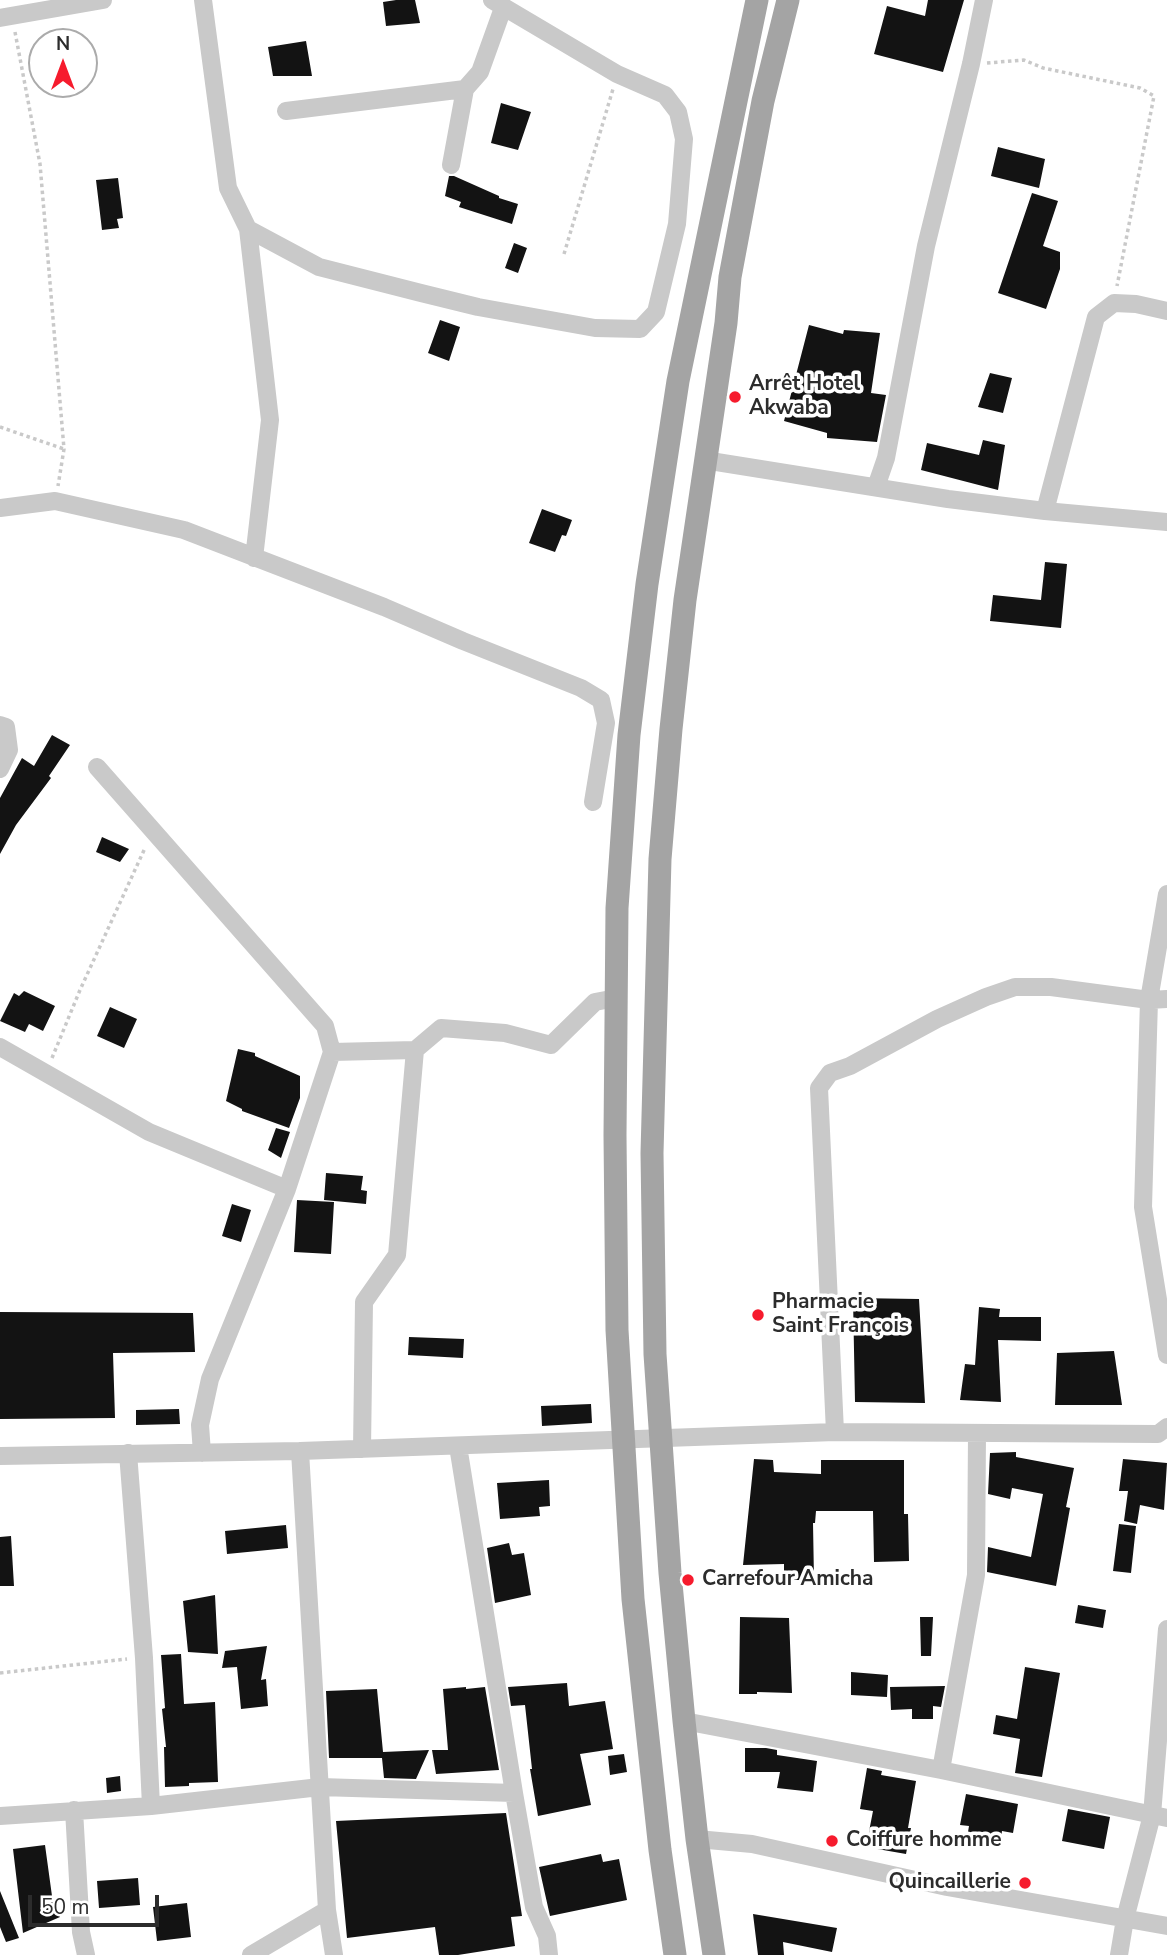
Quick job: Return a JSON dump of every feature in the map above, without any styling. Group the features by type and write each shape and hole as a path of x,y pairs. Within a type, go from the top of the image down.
{"main road":[{"path":"675,1955 660,1850 633,1600 623,1440 617,1330 617,908 629,735 647,584 678,382 757,0"},
{"path":"714,1955 697,1839 684,1721 655,1354 652,1153 660,859 673,703 704,460 735,250 763,101 788,0"}],"street":[{"path":"6,17 103,0"},
{"path":"203,0 228,188 248,229 270,421 254,558"},
{"path":"876,487 886,458 926,246 984,0"},
{"path":"248,229 318,267 478,307 595,328 640,329 656,312 677,223 684,139 677,112 665,96 617,74 497,4 480,72 465,89 451,165"},
{"path":"286,111 465,89"},
{"path":"1045,511 1096,317 1114,303 1136,304 1167,311"},
{"path":"704,460 1045,511 1167,523"},
{"path":"0,508 55,501 184,530 384,607 581,688 601,700 606,723 593,802"},
{"path":"0,725 6,727 9,750 0,769"},
{"path":"97,767 325,1026 332,1052 287,1189 210,1379 200,1425 202,1453"},
{"path":"1167,894 1143,1207 1167,1354"},
{"path":"835,1432 819,1088 831,1073 850,1066 949,1014 1015,987 1051,987 1158,999"},
{"path":"332,1052 415,1050 441,1028 505,1033 551,1045 595,1002 615,998"},
{"path":"0,1047 149,1132 287,1189"},
{"path":"362,1449 364,1302 397,1255 415,1050"},
{"path":"0,1456 300,1451 835,1432 1158,1434 1167,1427"},
{"path":"942,1770 976,1575 977,1433"},
{"path":"458,1446 534,1907 547,1936 549,1955"},
{"path":"300,1451 327,1910 334,1955"},
{"path":"128,1453 144,1658 151,1806"},
{"path":"1119,1955 1125,1919 1160,1817 1161,1680 1167,1629"},
{"path":"684,1721 942,1770 1160,1817"},
{"path":"0,1816 151,1806 320,1787 514,1793"},
{"path":"74,1810 81,1932 86,1955"},
{"path":"697,1839 752,1844 947,1887 1167,1927"},
{"path":"251,1955 327,1910"}],"path":[{"path":"6,17 40,164 64,449 55,501"},
{"path":"971,64 1024,61 1042,68 1140,88 1154,96 1114,303"},
{"path":"564,254 617,74"},
{"path":"0,427 64,449"},
{"path":"46,1073 80,990 153,830"},
{"path":"0,1672 144,1658"}],"building":[{"path":"415,0 420,23 386,26 383,2"},
{"path":"928,0 964,0 943,72 874,54 887,6 925,16"},
{"path":"306,41 312,76 273,76 268,47"},
{"path":"501,103 531,112 518,150 491,143"},
{"path":"998,147 1045,159 1039,188 991,176"},
{"path":"449,176 518,204 512,224 459,207 461,202 445,196"},
{"path":"118,178 123,218 117,219 119,228 102,230 96,180"},
{"path":"1032,193 1058,201 1043,246 1060,252 1060,269 1046,309 998,293"},
{"path":"514,243 527,248 518,273 505,268"},
{"path":"440,320 460,327 449,361 428,353"},
{"path":"809,325 843,334 844,330 880,333 871,393 886,395 877,442 827,438 827,433 784,421"},
{"path":"990,373 1012,378 1003,413 978,407"},
{"path":"983,440 1005,445 998,490 921,470 927,443 979,455"},
{"path":"542,509 572,520 566,536 562,535 555,552 529,543"},
{"path":"1045,562 1067,564 1061,628 990,621 993,595 1041,600"},
{"path":"52,735 70,745 49,776 51,778 16,825 0,854 0,798 22,758 34,766"},
{"path":"102,837 129,849 120,862 96,852"},
{"path":"24,991 55,1006 43,1031 29,1024 25,1032 0,1021 14,993 19,996"},
{"path":"110,1007 137,1019 124,1048 97,1036"},
{"path":"238,1049 255,1053 255,1056 300,1076 300,1098 289,1128 242,1111 226,1101"},
{"path":"276,1128 290,1132 281,1158 268,1150"},
{"path":"326,1173 363,1176 361,1190 367,1191 366,1204 324,1200"},
{"path":"297,1200 334,1202 331,1254 294,1252"},
{"path":"232,1204 251,1210 241,1242 222,1236"},
{"path":"853,1298 919,1299 925,1403 855,1402"},
{"path":"979,1307 1000,1309 999,1317 1041,1317 1041,1341 998,1340 1001,1402 960,1400 965,1364 975,1365"},
{"path":"0,1312 193,1313 195,1352 113,1353 115,1418 0,1419"},
{"path":"409,1337 464,1339 463,1358 408,1355"},
{"path":"1114,1351 1122,1405 1055,1405 1057,1353"},
{"path":"591,1404 592,1423 542,1426 541,1406"},
{"path":"179,1409 180,1424 136,1425 136,1410"},
{"path":"1016,1452 1016,1457 1074,1468 1056,1586 987,1572 988,1547 1031,1557 1043,1494 1012,1488 1010,1499 988,1494 990,1453"},
{"path":"754,1459 773,1460 774,1472 821,1474 821,1460 904,1460 904,1514 908,1514 909,1561 874,1562 873,1511 816,1511 813,1523 814,1580 784,1580 784,1564 743,1565"},
{"path":"1123,1459 1167,1463 1164,1510 1140,1505 1137,1524 1124,1521 1128,1491 1119,1491"},
{"path":"549,1480 550,1506 539,1507 540,1516 500,1519 497,1483"},
{"path":"1119,1524 1136,1526 1131,1573 1113,1571"},
{"path":"286,1525 288,1548 227,1554 225,1531"},
{"path":"11,1536 14,1586 0,1586 0,1537"},
{"path":"509,1543 512,1555 524,1553 531,1595 495,1603 487,1548"},
{"path":"215,1595 218,1654 188,1652 183,1601"},
{"path":"1078,1605 1106,1610 1103,1628 1075,1623"},
{"path":"740,1617 789,1618 792,1693 739,1694"},
{"path":"920,1617 933,1617 931,1656 921,1656"},
{"path":"267,1646 261,1680 266,1679 268,1706 241,1709 237,1667 222,1668 225,1651"},
{"path":"181,1654 184,1704 215,1702 218,1782 165,1787 166,1747 162,1709 165,1708 161,1655"},
{"path":"1025,1667 1060,1673 1042,1777 1015,1773 1020,1739 993,1734 996,1715 1017,1719"},
{"path":"851,1672 888,1675 887,1697 851,1695"},
{"path":"567,1683 569,1706 605,1701 613,1749 580,1754 591,1805 538,1816 530,1769 525,1705 511,1706 508,1687"},
{"path":"945,1686 941,1707 933,1706 933,1719 912,1719 912,1709 891,1710 890,1687"},
{"path":"485,1687 499,1770 436,1774 432,1750 448,1750 443,1689"},
{"path":"377,1689 383,1752 429,1750 416,1779 384,1778 382,1758 329,1758 326,1691"},
{"path":"745,1748 766,1748 777,1750 777,1755 817,1761 813,1792 777,1788 780,1772 745,1772"},
{"path":"624,1754 627,1772 610,1775 608,1756"},
{"path":"867,1768 882,1771 881,1775 916,1781 906,1854 866,1847 873,1811 860,1809"},
{"path":"120,1776 121,1791 107,1793 106,1778"},
{"path":"966,1794 1018,1804 1013,1833 1002,1831 1001,1838 968,1832 969,1826 960,1825"},
{"path":"1068,1809 1110,1817 1104,1849 1062,1841"},
{"path":"506,1813 522,1916 511,1917 515,1946 458,1955 439,1955 435,1927 347,1938 336,1821"},
{"path":"45,1845 52,1896 60,1917 23,1933 13,1849"},
{"path":"601,1854 603,1862 619,1859 627,1900 550,1916 539,1867"},
{"path":"138,1878 140,1905 99,1908 97,1881"},
{"path":"0,1891 19,1938 6,1942 0,1927"},
{"path":"187,1903 191,1937 157,1941 153,1907"},
{"path":"753,1914 837,1928 832,1952 783,1942 784,1955 758,1955"}],"place":[{"name":"Arrêt Hotel Akwaba","path":"735,397"},
{"name":"Pharmacie Saint François","path":"758,1315"},
{"name":"Carrefour Amicha","path":"688,1580"},
{"name":"Coiffure homme","path":"832,1841"},
{"name":"Quincaillerie","path":"1025,1883"}]}
